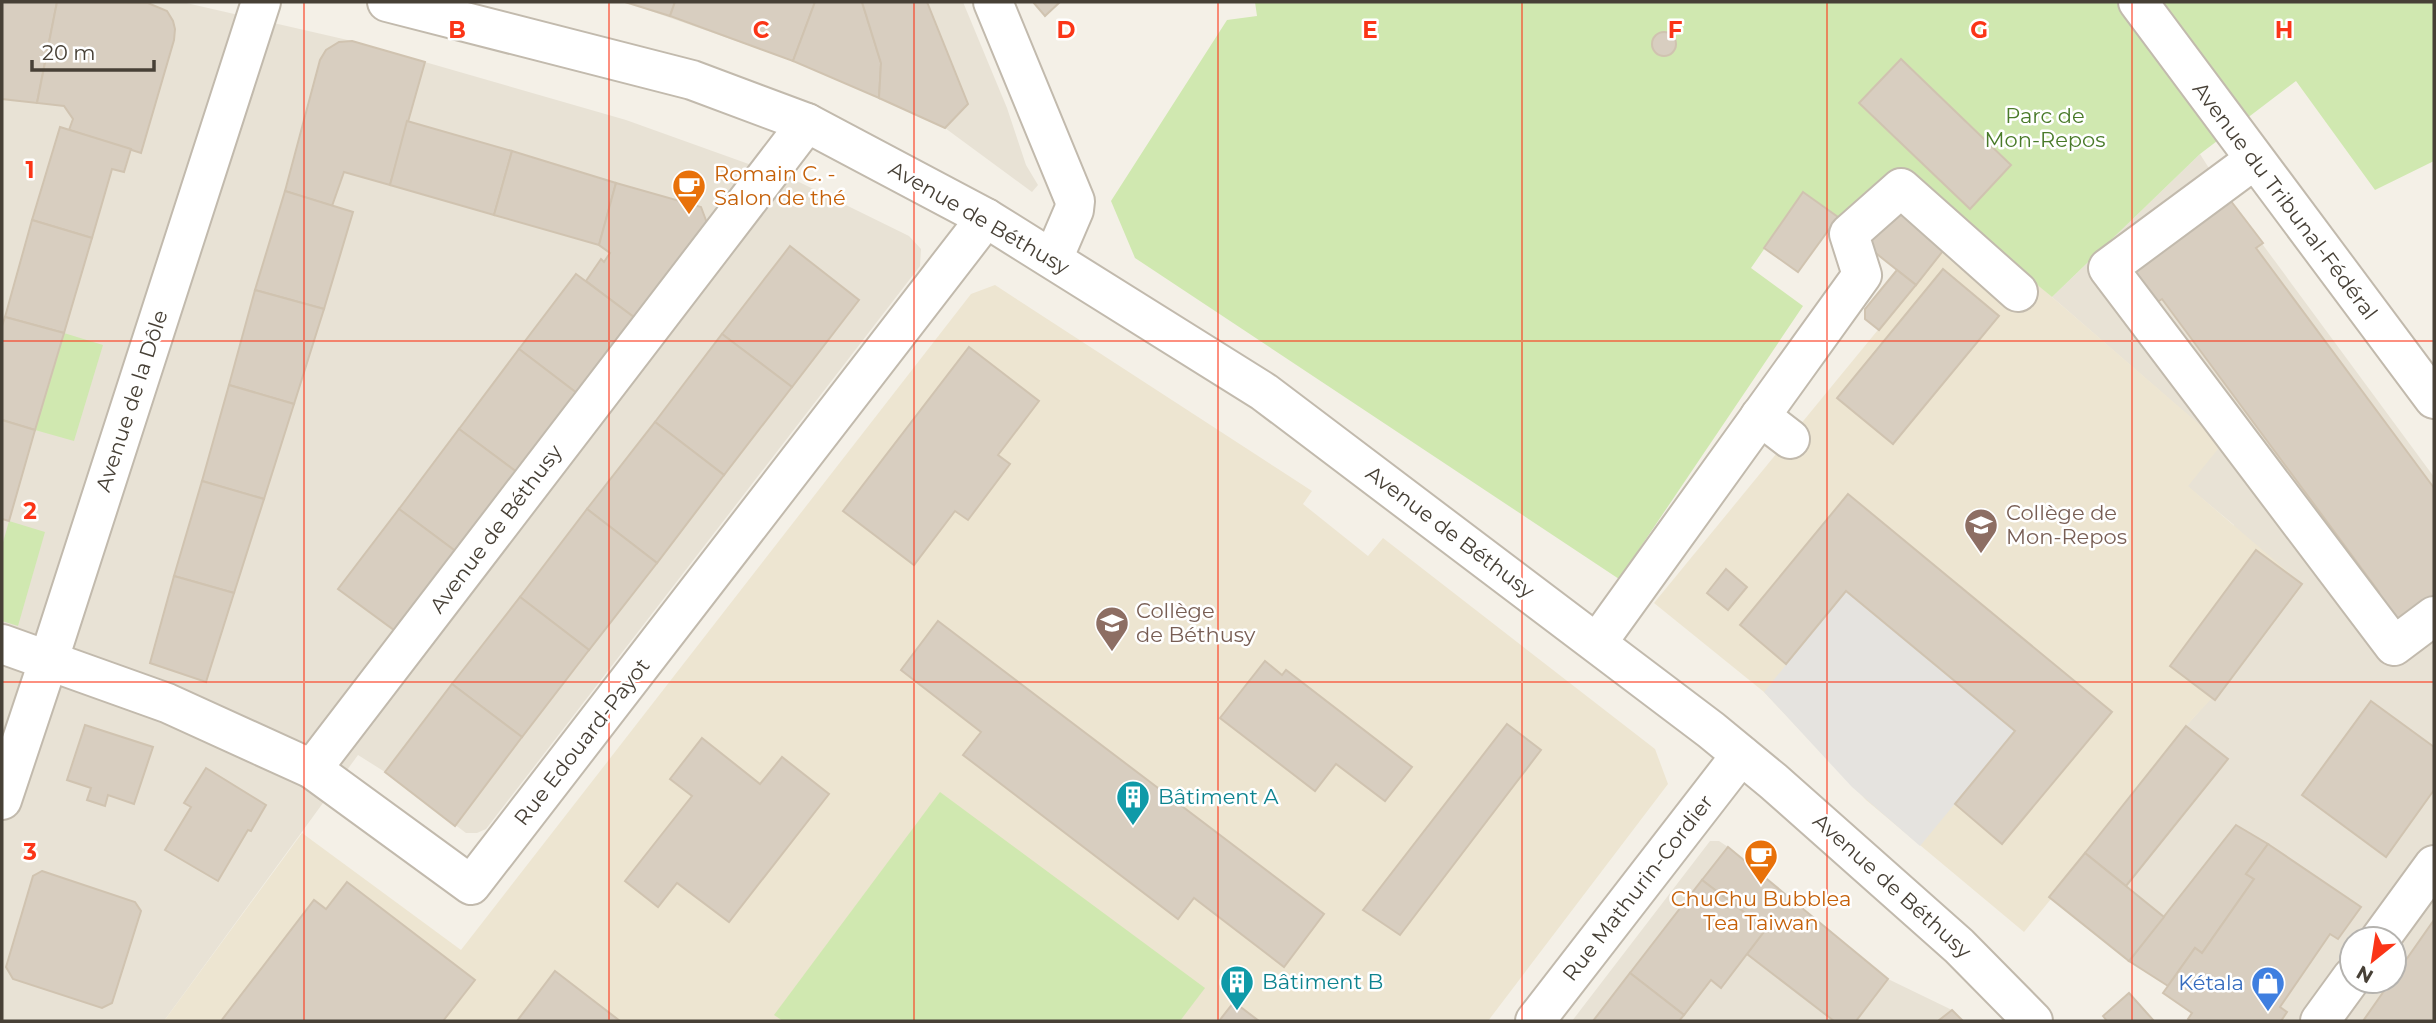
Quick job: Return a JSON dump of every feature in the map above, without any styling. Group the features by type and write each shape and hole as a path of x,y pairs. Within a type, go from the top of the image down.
{"street":[{"name":"Avenue de la Dôle","path":"2,800 261,2"},
{"name":"Avenue de Béthusy","path":"387,2 692,80 807,123 986,218 1053,259 1264,392 1597,643 1741,755 1959,946 2034,1021"},
{"path":"993,2 1075,201 1074,210 1053,259"},
{"name":"Avenue du Tribunal-Fédéral","path":"2138,2 2434,399"},
{"name":"Avenue de Béthusy","path":"312,769 807,123"},
{"path":"2255,160 2108,268 2394,646 2434,616"},
{"path":"1597,643 1862,275 1849,234 1901,188 2018,292"},
{"name":"Rue Edouard-Payot","path":"2,644 167,703 312,769 471,885 986,218"},
{"path":"1760,416 1790,439"},
{"name":"Rue Mathurin-Cordier","path":"1535,1021 1741,755"},
{"path":"2390,925 2434,865"},
{"path":"2320,1021 2339,995"}],"shaded area":[{"path":"2,2 182,2 352,41 626,120 799,182 909,236 921,249 920,266 486,829 477,833 466,833 358,755 164,1021 2,1021"},
{"path":"625,2 963,2 1007,108 1026,165 1038,185 1032,192 945,128 879,98 793,61"},
{"path":"2200,154 2224,192 2434,477 2434,1021 2191,1021 2188,1019 2191,1012 2168,986 2129,961 2049,897 2212,697 2234,525 2187,486 2221,444 2052,297"},
{"name":"Collège de Mon-Repos","path":"1964,225 2030,278 2222,444 2188,486 2302,584 2049,897 2051,899 2024,932 1866,800 1764,692 1654,603"},
{"name":"Collège de Béthusy","path":"995,285 1312,491 1303,504 1368,556 1383,538 1655,749 1668,784 1488,1021 164,1021 302,833 461,950 971,294"},
{"path":"1846,591 2015,731 1920,846 1852,787 1764,692"},
{"path":"1710,841 1719,841 1728,847 1888,979 1952,1010 1963,1021 1572,1021"}],"green space":[{"name":"Parc de Mon-Repos","path":"1255,2 2434,2 2434,161 2375,190 2296,81 2200,154 2052,297 1965,225 1863,243 1838,217 1803,193 1751,268 1803,306 1619,579 1135,258 1111,201 1227,20 1257,16"},
{"path":"64,333 103,345 74,441 35,430"},
{"path":"9,521 45,532 18,626 2,621 2,546"},
{"path":"940,792 1205,988 1180,1021 783,1021 774,1015"}],"building":[{"path":"2,2 57,2 37,103 2,99"},
{"path":"57,2 148,3 167,11 173,21 174,40 141,153 69,130 73,119 64,106 37,103"},
{"path":"625,2 675,2 670,16"},
{"path":"675,2 815,2 793,61 670,16"},
{"path":"815,2 862,2 881,63 879,98 793,61"},
{"path":"862,2 927,2 968,104 945,128 879,98 881,63"},
{"path":"1033,2 1060,2 1045,16"},
{"path":"1664,32 1673,35 1676,44 1673,53 1664,56 1655,53 1652,44 1655,35"},
{"path":"352,41 425,62 390,185 344,172 332,206 285,191 320,60 326,50 339,42"},
{"path":"1901,59 2011,165 1970,209 1859,103"},
{"path":"407,121 512,151 494,215 390,185"},
{"path":"60,127 131,149 124,172 112,169 92,238 32,220"},
{"path":"512,151 616,183 599,245 494,215"},
{"path":"616,183 701,207 707,223 635,318 586,281 601,259 604,262 610,253 599,245"},
{"path":"285,191 353,212 324,309 255,290"},
{"path":"1803,192 1838,217 1798,272 1764,248"},
{"path":"2224,192 2263,243 2256,248 2434,488 2434,607 2396,634 2370,598 2379,592 2162,299 2153,305 2123,264"},
{"path":"1898,200 1950,242 1916,285 1863,243"},
{"path":"32,220 92,238 64,333 5,317"},
{"path":"790,246 859,300 792,387 722,334"},
{"path":"1943,269 1999,316 1893,444 1837,398"},
{"path":"1897,270 1916,285 1879,330 1865,319 1865,309"},
{"path":"576,274 635,318 578,394 519,349"},
{"path":"255,290 324,309 294,404 229,385"},
{"path":"5,317 64,333 35,430 2,420 2,326"},
{"path":"722,334 792,387 724,475 655,422"},
{"path":"969,347 1039,401 998,455 1010,464 968,520 955,511 914,565 843,511"},
{"path":"519,349 578,394 518,473 459,429"},
{"path":"229,385 294,404 264,499 202,481"},
{"path":"2,420 35,430 9,521 2,519"},
{"path":"655,422 724,475 657,563 587,509"},
{"path":"459,429 518,473 458,553 399,509"},
{"path":"202,481 264,499 234,593 174,576"},
{"path":"1848,494 2112,712 2002,844 1955,804 2015,731 1846,591 1786,664 1740,625"},
{"path":"399,509 458,553 398,633 338,589"},
{"path":"587,509 657,563 589,650 520,597"},
{"path":"2256,550 2302,584 2215,700 2170,666"},
{"path":"1726,569 1747,587 1728,610 1707,593"},
{"path":"174,576 234,593 206,682 150,663"},
{"path":"520,597 589,650 522,737 452,684"},
{"name":"Bâtiment A","path":"938,621 1324,914 1284,967 1194,898 1178,919 963,755 981,732 901,670"},
{"path":"1265,661 1282,675 1286,670 1412,767 1385,801 1336,764 1315,791 1220,718"},
{"path":"452,684 522,737 455,826 385,772"},
{"path":"2371,701 2434,747 2434,790 2386,857 2302,795"},
{"path":"1507,724 1541,750 1400,935 1363,910"},
{"path":"85,725 153,747 134,804 108,795 105,806 87,800 91,788 67,780"},
{"path":"2186,726 2228,759 2126,886 2085,853"},
{"path":"702,738 760,784 782,757 829,794 729,922 677,883 658,907 625,881 692,796 670,779"},
{"path":"206,768 266,805 218,881 165,850 191,807 184,803"},
{"path":"2236,825 2268,844 2246,874 2254,879 2202,953 2195,948 2168,986 2129,961"},
{"path":"2268,844 2361,907 2348,925 2338,925 2338,939 2330,934 2280,1007 2287,1012 2281,1021 2191,1021 2188,1019 2192,1013 2163,993 2195,948 2202,953 2254,879 2246,874"},
{"path":"1728,847 1888,979 1856,1021 1834,1021 1747,954 1766,929 1702,880"},
{"path":"2085,853 2164,917 2129,961 2049,897"},
{"path":"42,871 135,902 141,911 112,1003 102,1008 13,979 6,967 33,876"},
{"path":"1702,880 1766,929 1721,988 1711,980 1684,1015 1630,973"},
{"path":"347,882 475,980 443,1021 221,1021 314,900 326,909"},
{"path":"2434,920 2434,1021 2363,1021 2381,995 2408,995 2408,957"},
{"path":"555,971 620,1021 517,1021"},
{"path":"1630,973 1684,1015 1679,1021 1593,1021"},
{"path":"2129,993 2154,1021 2107,1021 2103,1016"},
{"name":"Bâtiment B","path":"1234,1002 1259,1021 1219,1021"},
{"path":"1952,1010 1963,1021 1938,1021"}],"place":[{"name":"Romain C. - Salon de thé","path":"689,216"},
{"name":"Collège de Mon-Repos","path":"1981,555"},
{"name":"Collège de Béthusy","path":"1112,653"},
{"name":"Bâtiment A","path":"1133,827"},
{"name":"ChuChu Bubblea Tea Taiwan","path":"1761,886"},
{"name":"Bâtiment B","path":"1237,1012"},
{"name":"Kétala","path":"2268,1013"}]}
